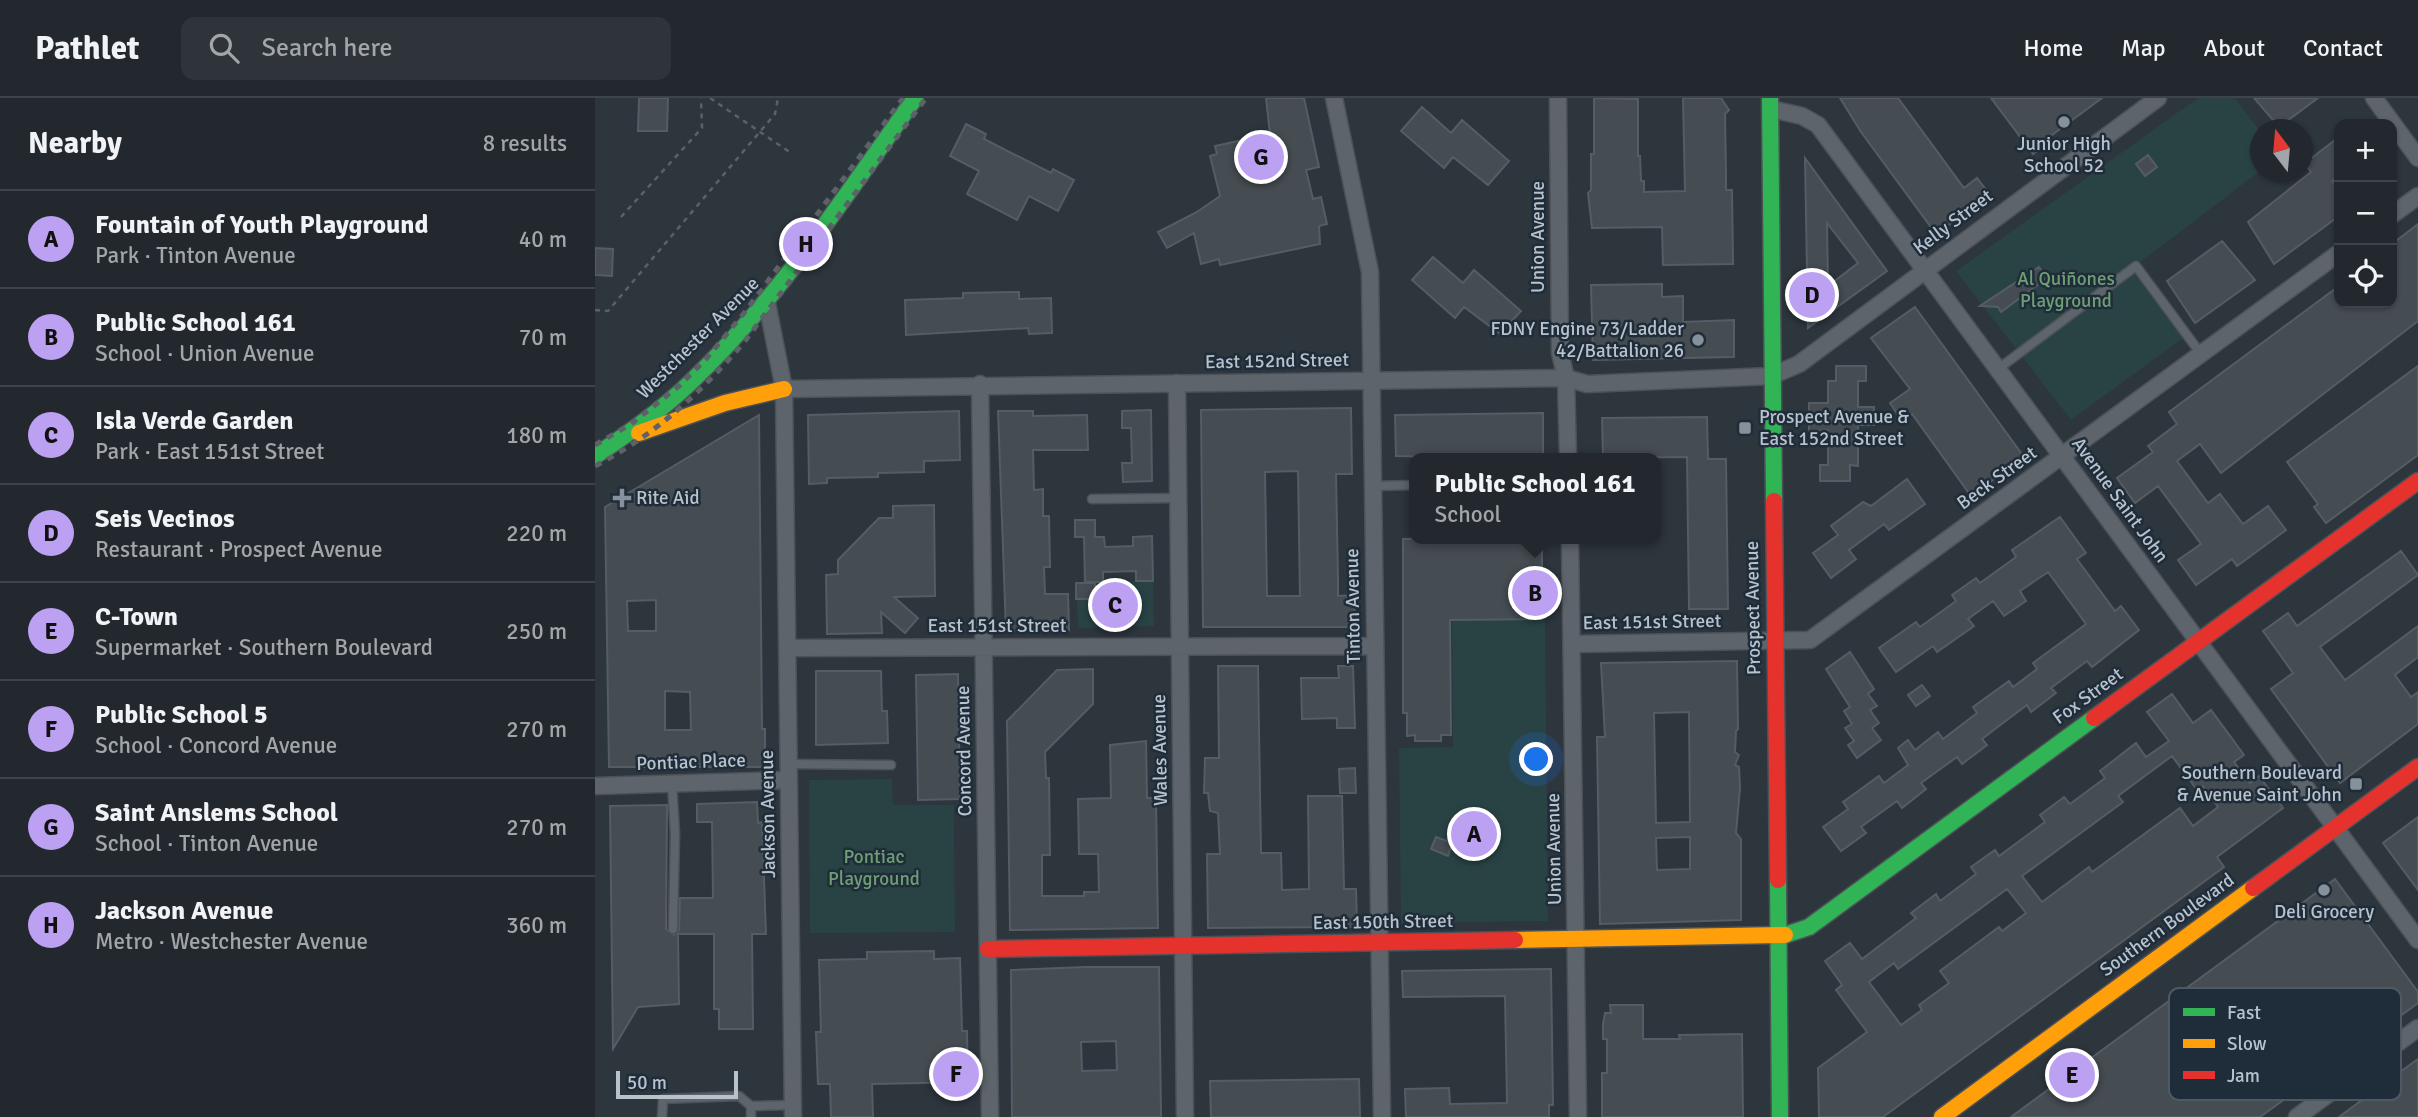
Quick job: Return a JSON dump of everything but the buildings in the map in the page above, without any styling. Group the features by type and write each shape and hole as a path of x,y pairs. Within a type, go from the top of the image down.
{"street":[{"name":"Westchester Avenue","path":"595,456 626,437 686,386 767,303 915,98"},
{"name":"Tinton Avenue","path":"1333,98 1370,272 1382,1117"},
{"name":"Union Avenue","path":"1558,98 1560,353 1566,378 1568,453"},
{"name":"Kelly Street","path":"1771,376 1799,364 2158,98"},
{"path":"2374,98 2418,158"},
{"name":"Avenue Saint John","path":"1771,104 1818,125 2418,940"},
{"name":"Prospect Avenue","path":"1771,104 1771,376 1780,1117"},
{"path":"2397,211 2418,196"},
{"name":"Beck Street","path":"1774,642 1810,640 2334,257"},
{"name":"Jackson Avenue","path":"767,303 783,388 793,1111"},
{"name":"East 152nd Street","path":"783,388 1566,378 1587,384 1771,376"},
{"name":"Wales Avenue","path":"1177,383 1185,1117"},
{"name":"Concord Avenue","path":"980,384 990,1117"},
{"path":"626,437 725,403 783,388"},
{"name":"Fox Street","path":"1778,936 1809,927 2418,481"},
{"name":"Union Avenue","path":"1570,544 1577,1117"},
{"name":"East 151st Street","path":"1573,644 1774,642"},
{"name":"East 151st Street","path":"788,648 1374,646"},
{"name":"Southern Boulevard","path":"1942,1117 2418,767"},
{"name":"Pontiac Place","path":"595,786 672,783 788,772"},
{"name":"East 150th Street","path":"988,949 1778,936"},
{"path":"2401,1041 2418,1028"},
{"path":"2297,1117 2320,1100"}],"lane":[{"path":"1998,369 2136,266 2201,355"},
{"path":"1373,486 1409,485"},
{"path":"1091,499 1178,498"},
{"path":"788,772 891,765"},
{"path":"672,783 675,833 673,929"},
{"path":"662,1117 663,1099 739,1096 751,1106 793,1111"},
{"path":"751,1106 751,1117"}],"path":[{"path":"621,217 702,128 701,98"},
{"path":"710,98 791,153"},
{"path":"595,310 608,311 775,114 778,98"}],"green space":[{"name":"Al Quiñones Playground","path":"2198,98 2235,98 2251,119 2250,179 2138,264 2190,333 2071,420 1956,271"},
{"path":"1153,581 1154,626 1078,628 1076,583"},
{"path":"1545,619 1548,921 1401,923 1399,748 1453,747 1452,620"},
{"name":"Pontiac Playground","path":"892,779 893,805 954,805 955,932 810,933 809,780"}],"railway":[{"path":"595,445 631,424 679,386 706,359 745,312 903,98"},
{"path":"595,466 638,441 676,411 729,360 926,98"}],"traffic: fast":[{"path":"595,456 681,392 754,316 837,209 915,98"},
{"path":"1770,98 1774,501"},
{"path":"1785,935 1809,927 2094,718"},
{"path":"1778,880 1780,1117"}],"traffic: slow":[{"path":"639,433 725,403 784,389"},
{"path":"1942,1117 2253,888"},
{"path":"1515,940 1785,935"}],"traffic: jam":[{"path":"2094,718 2418,481"},
{"path":"1774,501 1778,880"},
{"path":"2253,888 2418,767"},
{"path":"988,949 1515,940"}],"place":[{"name":"Junior High School 52","path":"2064,122"},
{"name":"Saint Anslems School","path":"1261,157"},
{"name":"Jackson Avenue","path":"806,244"},
{"name":"Seis Vecinos","path":"1812,295"},
{"name":"FDNY Engine 73/Ladder 42/Battalion 26","path":"1698,340"},
{"name":"Prospect Avenue & East 152nd Street","path":"1745,428"},
{"name":"Rite Aid","path":"622,498"},
{"name":"Public School 161","path":"1535,593"},
{"name":"Isla Verde Garden","path":"1115,605"},
{"name":"Southern Boulevard & Avenue Saint John","path":"2356,784"},
{"name":"Fountain of Youth Playground","path":"1474,834"},
{"name":"Deli Grocery","path":"2324,890"},
{"name":"Public School 5","path":"956,1074"},
{"name":"C-Town","path":"2072,1075"}]}
